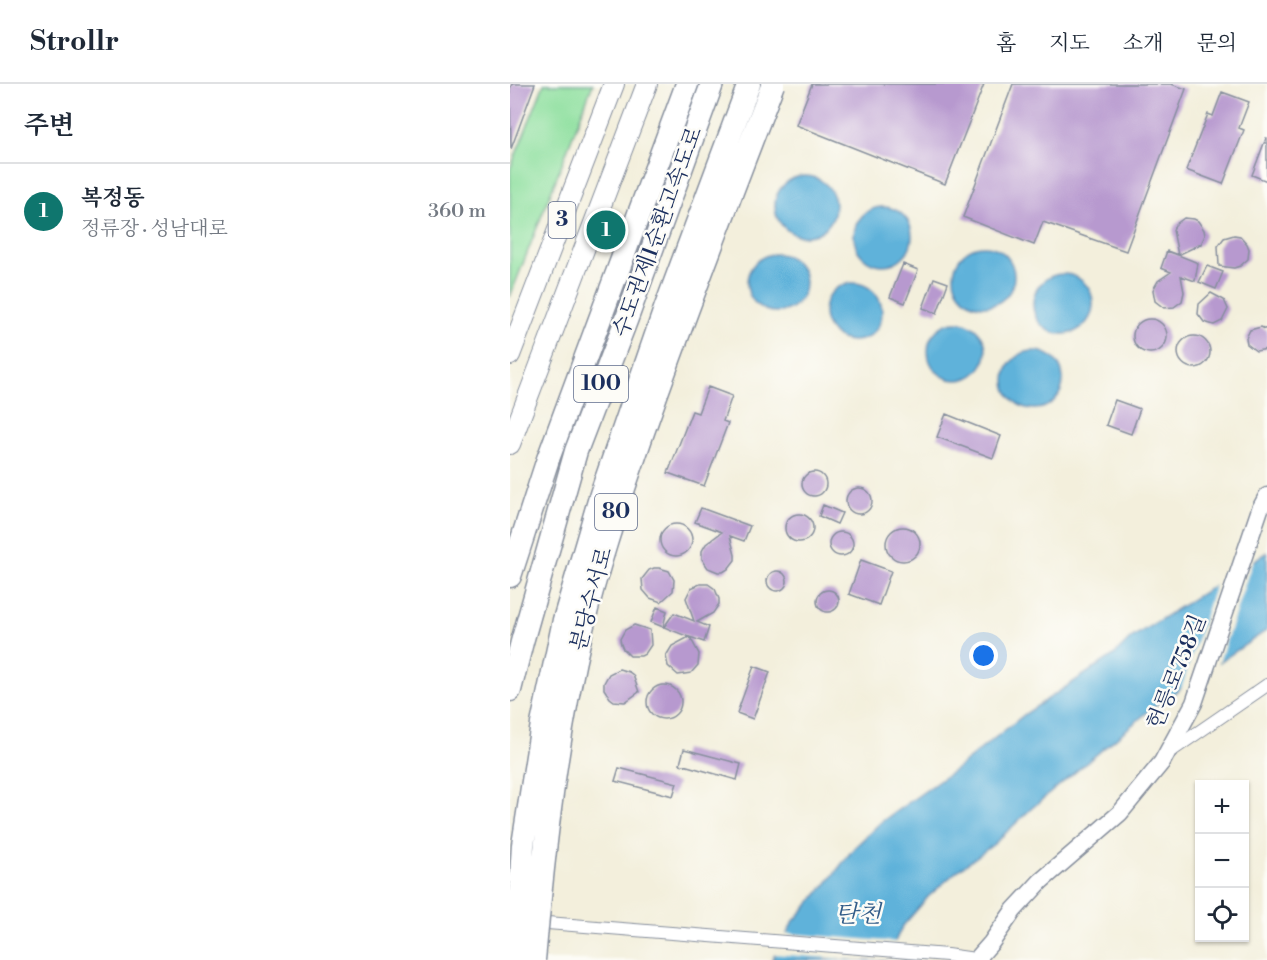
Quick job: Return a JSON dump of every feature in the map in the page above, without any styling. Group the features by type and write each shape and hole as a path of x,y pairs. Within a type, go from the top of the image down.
{"highway":[{"name":"수도권제1순환고속도로","path":"510,576 548,459 687,84"},
{"name":"수도권제1순환고속도로","path":"510,690 576,451 712,84"},
{"name":"분당수서로","path":"516,960 533,847 542,724 562,631 601,494 665,309 749,84"},
{"name":"분당수서로","path":"534,960 533,847 554,772 582,628 620,499 673,347 773,84"},
{"path":"510,919 533,847"},
{"path":"533,847 548,960"}],"main road":[{"name":"3","path":"510,355 614,84"},
{"name":"3","path":"510,444 647,84"}],"street":[{"name":"헌릉로758길","path":"976,960 1014,910 1041,881 1102,829 1136,795 1162,762 1194,703 1264,503"},
{"path":"1174,749 1267,685"},
{"path":"510,919 692,936 947,955 982,960"}],"green space":[{"path":"544,84 593,84 510,297 510,169"}],"water":[{"path":"805,176 826,185 835,206 826,227 805,236 784,227 775,206 784,185"},
{"path":"877,207 889,207 904,215 912,230 912,242 904,257 889,265 877,265 862,257 854,242 854,230 862,215"},
{"path":"984,246 1005,255 1014,276 1005,297 984,306 963,297 954,276 963,255"},
{"path":"770,254 782,254 797,262 805,277 805,289 797,304 782,312 770,312 755,304 747,289 747,277 755,262"},
{"path":"1063,274 1084,283 1093,304 1084,325 1063,334 1042,325 1033,304 1042,283"},
{"path":"853,283 869,288 877,296 882,312 877,328 869,336 853,341 837,336 829,328 824,312 829,296 837,288"},
{"path":"951,322 963,322 978,330 986,345 986,357 978,372 963,380 951,380 936,372 928,357 928,345 936,330"},
{"path":"1028,351 1040,351 1055,359 1063,374 1063,386 1055,401 1040,409 1028,409 1013,401 1005,386 1005,374 1013,359"},
{"name":"탄천","path":"1267,552 1267,630 1156,705 1032,808 994,844 956,872 928,897 902,927 886,960 772,960 793,922 854,848 881,822 956,769 1025,714 1114,655 1131,638"}],"pier":[{"path":"1254,557 1218,666 1180,692 1216,581"},
{"path":"784,933 898,942 889,960 772,954"}],"building":[{"path":"512,84 535,84 511,149 510,89"},
{"path":"812,84 984,84 945,184 796,125"},
{"path":"1013,84 1171,84 1186,89 1126,251 1043,222 1034,245 963,217"},
{"path":"1222,92 1249,102 1239,128 1244,130 1223,184 1186,170 1208,114 1213,116"},
{"path":"1267,138 1267,181 1252,175"},
{"path":"1184,218 1198,221 1205,235 1201,244 1178,255 1173,230 1175,225"},
{"path":"1240,236 1247,244 1248,259 1234,268 1219,266 1218,246 1224,238"},
{"path":"1167,251 1198,263 1195,281 1181,276 1184,292 1182,301 1174,307 1164,308 1155,301 1153,290 1158,281 1171,272 1161,268"},
{"path":"903,264 918,270 905,303 890,297"},
{"path":"1207,266 1223,272 1216,289 1199,282"},
{"path":"934,278 948,283 937,313 923,308"},
{"path":"1211,293 1224,300 1228,309 1222,321 1214,325 1204,322 1198,314 1199,304"},
{"path":"1150,319 1162,324 1167,336 1162,348 1150,353 1138,348 1133,336 1138,324"},
{"path":"1261,327 1267,330 1267,349 1256,351 1247,344 1246,338 1250,330"},
{"path":"1194,336 1205,341 1210,352 1205,363 1194,368 1183,363 1178,352 1183,341"},
{"path":"708,387 732,396 723,421 728,423 704,486 668,473 692,411 698,413"},
{"path":"1115,400 1140,409 1131,434 1106,425"},
{"path":"946,414 1001,436 993,458 937,437"},
{"path":"814,472 823,475 826,484 823,493 814,496 805,493 802,484 805,475"},
{"path":"859,488 868,492 872,501 868,510 859,514 850,510 846,501 850,492"},
{"path":"823,505 842,513 837,524 819,516"},
{"path":"701,508 750,526 744,541 730,536 735,560 723,572 708,568 702,559 702,551 706,544 722,532 695,522"},
{"path":"799,514 809,518 813,528 809,538 799,542 789,538 785,528 789,518"},
{"path":"676,524 687,529 692,540 687,551 676,556 665,551 660,540 665,529"},
{"path":"903,527 915,532 920,544 915,556 903,561 891,556 886,544 891,532"},
{"path":"841,532 846,533 852,539 852,549 846,555 841,556 836,555 830,549 829,544 830,539 836,533"},
{"path":"861,560 891,571 879,605 849,594"},
{"path":"654,568 669,571 674,580 673,591 661,602 650,598 643,590 642,579 649,570"},
{"path":"777,571 784,574 787,581 784,588 777,591 770,588 767,581 770,574"},
{"path":"700,584 708,584 715,589 719,604 713,613 697,622 709,627 704,642 690,637 699,654 698,665 691,673 678,675 668,666 666,656 672,646 689,637 664,627 674,613 694,621 686,598 691,588"},
{"path":"824,590 832,590 839,597 839,605 832,612 824,612 817,605 817,597"},
{"path":"657,607 667,611 663,627 651,622"},
{"path":"634,625 650,630 651,645 641,656 630,656 621,644 620,639 625,630"},
{"path":"754,666 770,672 753,719 737,713"},
{"path":"619,669 633,675 639,692 625,702 614,701 604,689 604,683 609,674"},
{"path":"664,685 676,690 681,702 676,714 664,719 652,714 647,702 652,690"},
{"path":"684,749 741,764 737,780 680,764"},
{"path":"619,768 677,783 673,796 615,781"}],"place":[{"name":"복정동","path":"606,230"}]}
